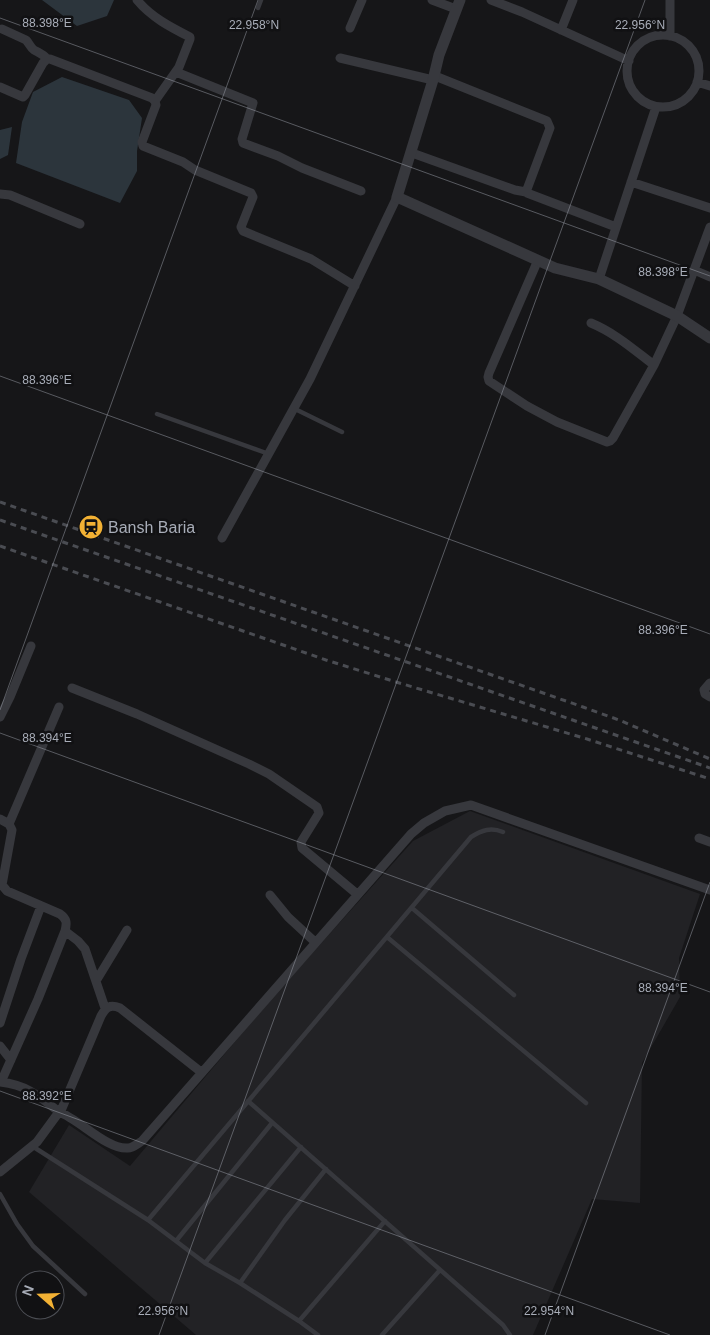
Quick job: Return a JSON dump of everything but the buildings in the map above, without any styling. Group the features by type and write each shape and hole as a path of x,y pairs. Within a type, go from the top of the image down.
{"street":[{"path":"137,0 152,15 168,26 190,37 176,72 155,100 156,105 142,142 143,146 251,193 253,197 241,227 242,229 311,259 355,286"},
{"path":"350,28 362,0"},
{"path":"222,538 310,379 397,198 434,78 439,55 458,4 432,0"},
{"path":"491,0 629,61"},
{"path":"561,30 573,0"},
{"path":"670,0 670,36"},
{"path":"2,29 29,42 32,49 47,59 155,100"},
{"path":"663,35 678,38 690,46 698,59 699,74 695,88 685,100 672,106 656,107 643,101 632,90 628,76 629,61 636,47 648,38 663,35"},
{"path":"340,58 434,78 547,121 550,128 526,192"},
{"path":"0,87 23,97 47,59"},
{"path":"176,72 253,103 242,139 244,144 278,156 302,168 361,191"},
{"path":"697,82 710,86"},
{"path":"598,279 656,107"},
{"path":"412,152 515,190 526,192 616,227"},
{"path":"631,182 710,208"},
{"path":"0,194 10,196 80,224"},
{"path":"397,198 555,268 598,279 677,316 710,338"},
{"path":"538,260 489,373 489,381 526,406 607,442 613,438 654,365 677,316 710,227"},
{"path":"694,270 710,277"},
{"path":"591,323 614,334 654,365"},
{"path":"0,718 31,646"},
{"path":"710,683 704,690 705,694 710,697"},
{"path":"72,688 249,764 269,774 317,807 319,813 301,842 302,848 357,894"},
{"path":"9,824 59,708"},
{"path":"0,819 9,824 12,830 2,888 60,914 66,921 65,931 38,999 0,1082 27,1088 60,1113 110,1144 126,1148 133,1147 142,1141 411,834 424,823 445,811 470,805 710,890"},
{"path":"699,838 710,842"},
{"path":"270,894 288,917 315,942"},
{"path":"0,1024 41,906"},
{"path":"96,981 127,930"},
{"path":"0,1172 37,1142 60,1113 105,1008 85,949 65,931"},
{"path":"105,1008 109,1006 120,1008 201,1072"},
{"path":"0,1046 11,1060"}],"lane":[{"path":"258,8 261,0"},
{"path":"293,408 342,432"},
{"path":"157,414 269,454"},
{"path":"148,1220 471,838 479,832 489,829 503,832"},
{"path":"412,908 514,994"},
{"path":"387,937 586,1103"},
{"path":"248,1101 503,1325 510,1335"},
{"path":"176,1241 272,1122"},
{"path":"32,1146 148,1220 205,1263 240,1283 318,1335"},
{"path":"205,1263 301,1148"},
{"path":"240,1283 285,1220 326,1169"},
{"path":"0,1194 17,1224 33,1246 85,1294"},
{"path":"298,1321 385,1221"},
{"path":"382,1335 440,1270"}],"shaded area":[{"path":"42,0 114,0 107,16 77,26"},
{"path":"62,77 129,100 142,118 137,151 137,171 120,203 16,163 22,122 33,92"},
{"path":"12,127 8,155 0,159 0,130"},
{"path":"470,811 700,894 679,958 680,997 642,1063 640,1203 592,1199 533,1335 196,1335 29,1192 69,1125 130,1166 271,999 413,841"}],"railway":[{"path":"0,502 619,720 710,759"},
{"path":"0,520 710,768"},
{"path":"0,546 326,660 587,739 710,779"}],"place":[{"name":"Bansh Baria","path":"91,527"}]}
